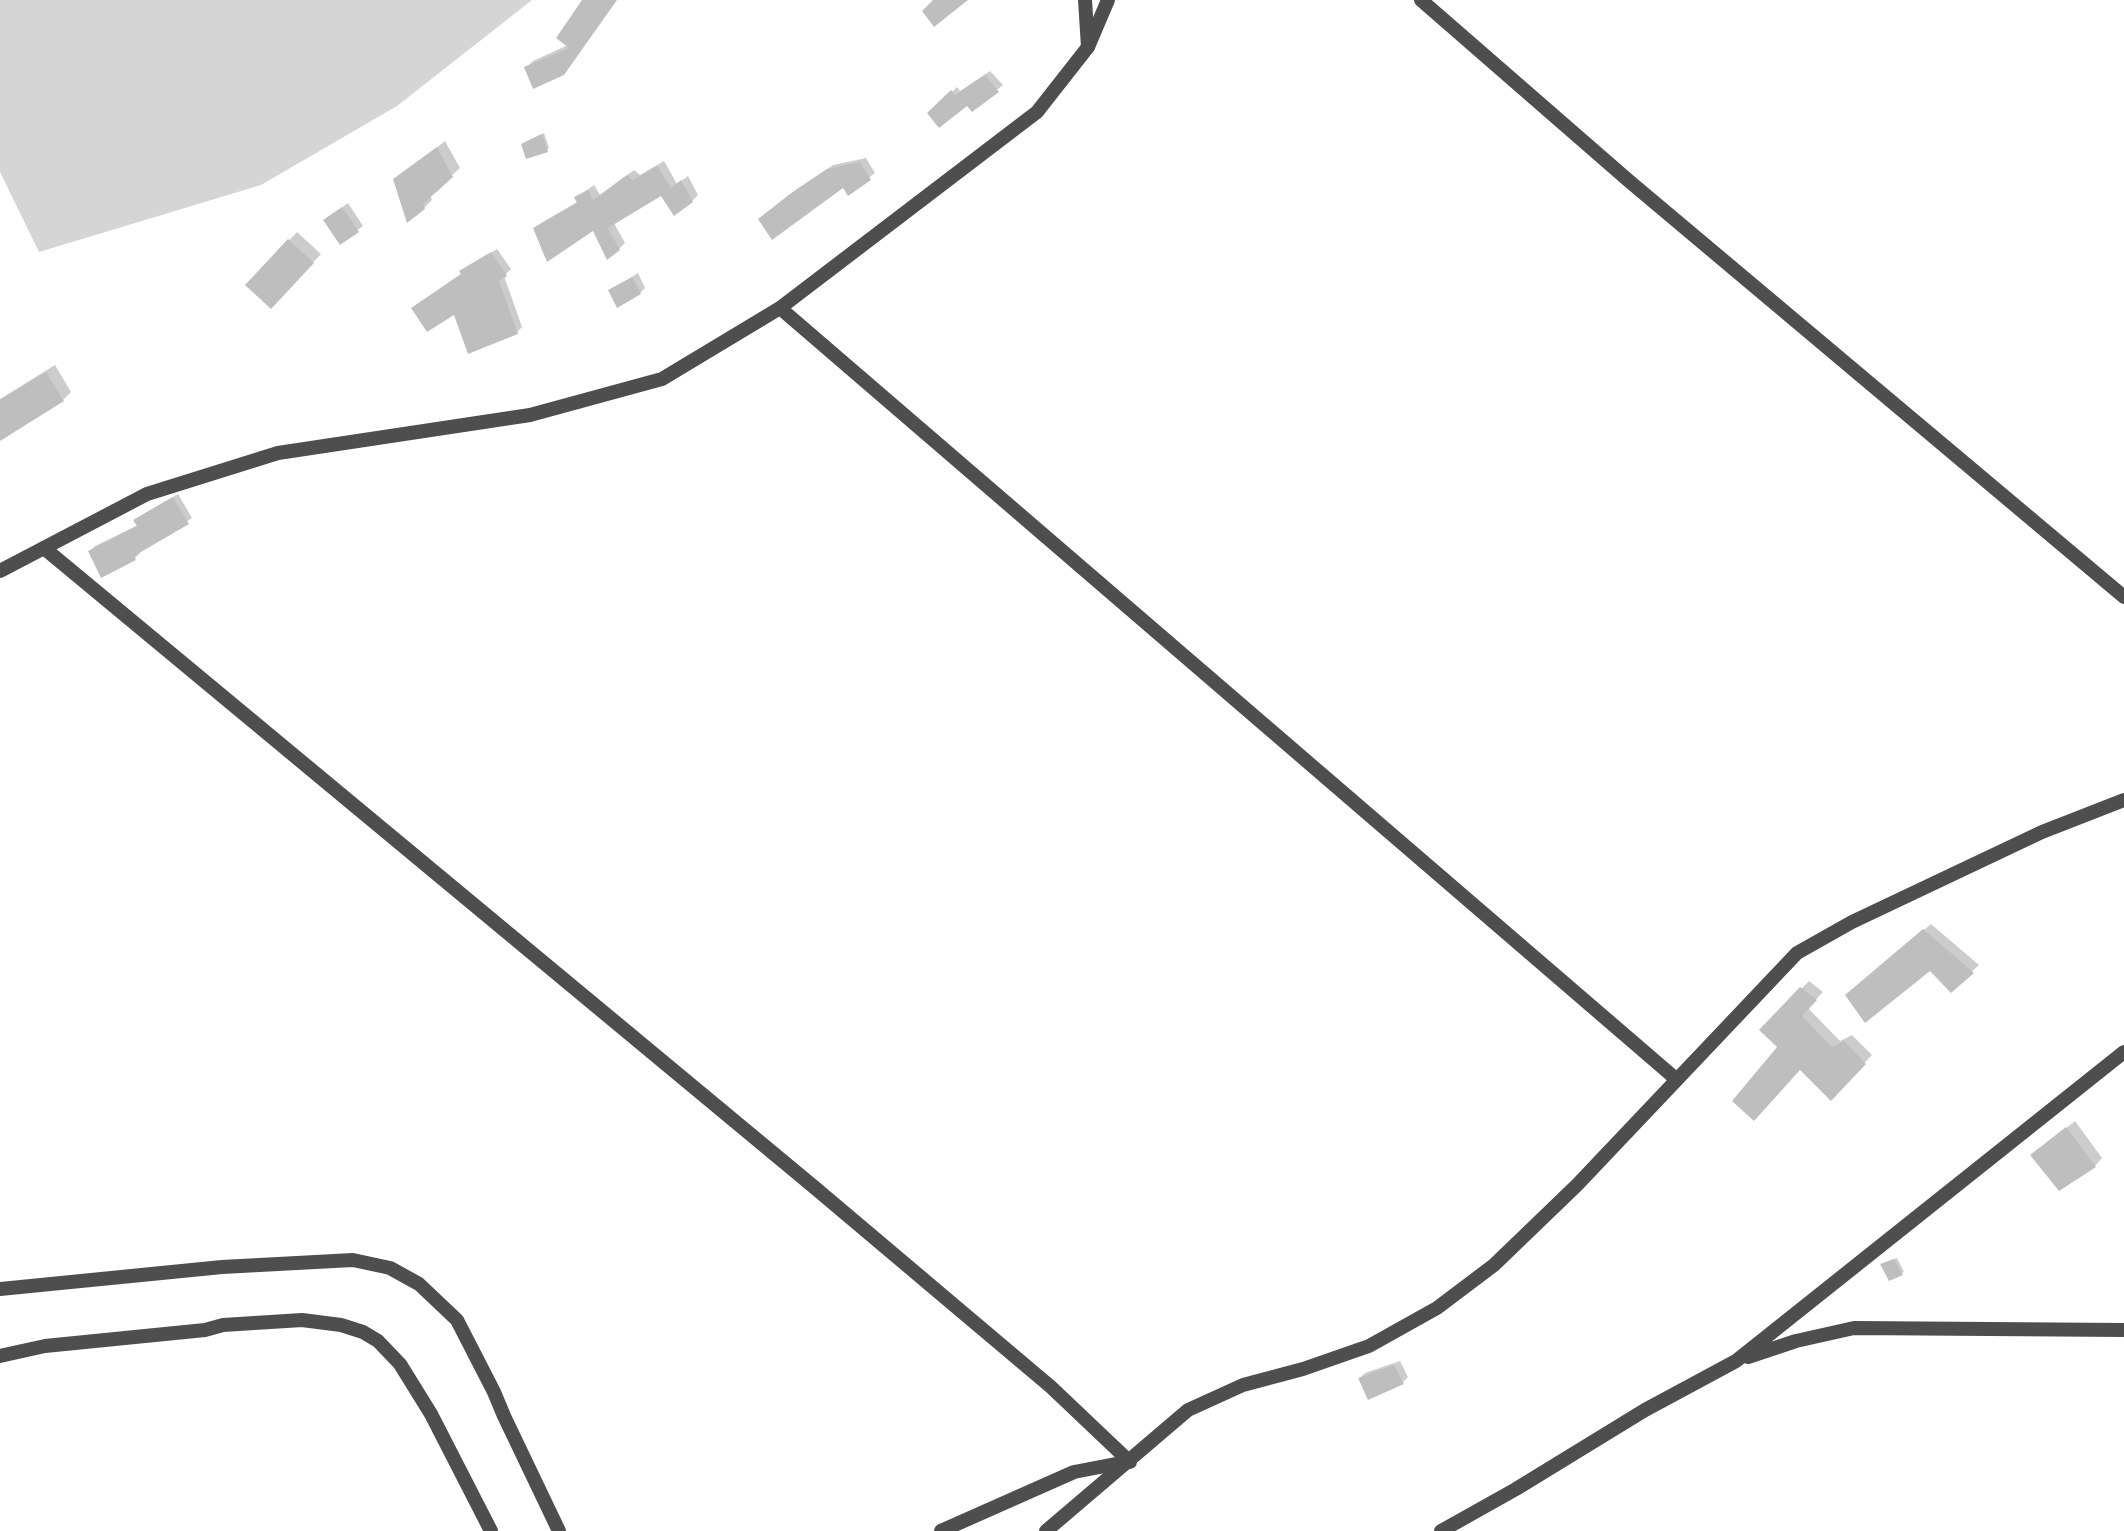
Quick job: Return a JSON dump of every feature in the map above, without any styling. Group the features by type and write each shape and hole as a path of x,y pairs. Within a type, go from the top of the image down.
{"street":[{"path":"1085,0 1088,47"},
{"path":"0,571 147,494 278,453 530,415 662,379 779,308 1037,112 1088,47 1108,0"},
{"path":"1421,0 1629,181 2124,597"},
{"path":"779,308 1676,1079"},
{"path":"44,548 1051,1387 1130,1462"},
{"path":"1046,1531 1188,1410 1243,1385 1369,1346 1437,1308 1494,1265 1577,1185 1797,953 1852,922 2042,832 2124,800"},
{"path":"1736,1361 2124,1052"},
{"path":"0,1289 222,1267 353,1260 390,1268 419,1284 457,1320 559,1531"},
{"path":"0,1356 45,1346 205,1330 223,1325 302,1320 341,1325 363,1332 378,1341 400,1364 431,1414 491,1531"},
{"path":"1441,1531 1516,1489 1645,1410 1736,1361 1796,1341 1854,1328 2124,1330"},
{"path":"941,1531 1074,1472 1130,1462"}],"shaded area":[{"path":"0,0 532,0 397,106 261,185 39,252 0,172"}],"building":[{"path":"582,0 617,0 564,75 533,89 524,67 569,48 556,38"},
{"path":"933,0 968,0 934,27 922,11"},
{"path":"985,75 999,92 972,112 967,106 939,128 927,113 951,90 955,95"},
{"path":"542,134 548,152 526,159 521,144"},
{"path":"437,147 453,177 423,204 425,209 407,223 393,179"},
{"path":"860,162 871,180 848,196 843,188 772,240 758,219 827,169"},
{"path":"657,166 671,188 681,180 693,202 674,216 661,196 608,228 620,250 607,260 593,231 547,262 533,228 577,203 574,197 588,190 593,200 627,175 633,180"},
{"path":"342,207 359,232 340,245 323,220"},
{"path":"288,239 314,263 271,309 245,285"},
{"path":"491,252 507,276 499,281 518,334 468,354 454,315 427,332 411,308 461,274 459,271"},
{"path":"632,277 641,294 617,308 608,290"},
{"path":"46,372 64,401 0,441 0,400"},
{"path":"173,497 189,524 134,556 136,560 101,578 88,551 137,526 133,520"},
{"path":"1923,929 1974,973 1951,993 1930,971 1865,1023 1845,995"},
{"path":"1800,987 1817,1000 1802,1016 1832,1047 1844,1041 1866,1064 1831,1101 1800,1070 1754,1121 1732,1101 1777,1047 1759,1030"},
{"path":"2066,1127 2096,1167 2059,1191 2030,1155"},
{"path":"1894,1259 1903,1275 1889,1281 1880,1264"},
{"path":"1394,1365 1404,1384 1368,1400 1358,1378"}]}
